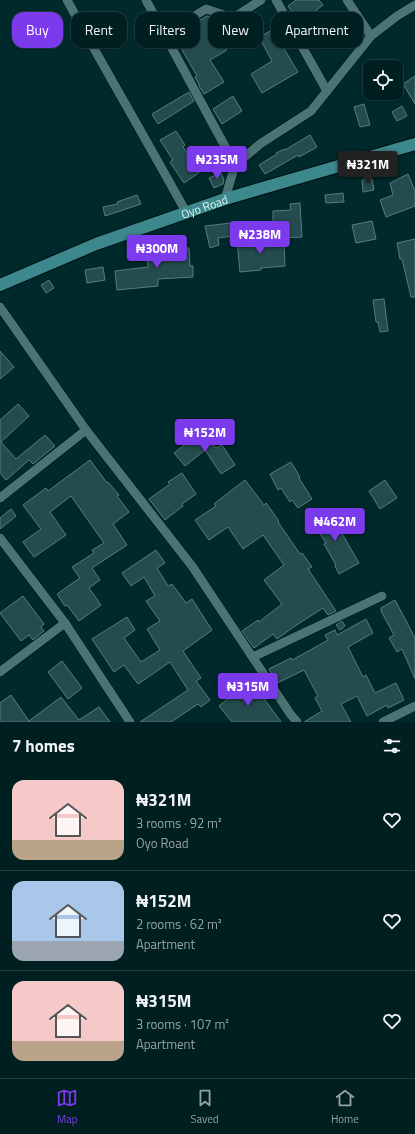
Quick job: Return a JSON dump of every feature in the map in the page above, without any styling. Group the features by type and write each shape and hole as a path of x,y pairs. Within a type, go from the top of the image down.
{"street":[{"path":"67,0 186,212"},
{"path":"146,0 152,12"},
{"path":"200,13 206,9 233,18 261,0"},
{"path":"276,0 327,91"},
{"path":"347,0 371,36"},
{"path":"225,199 235,165 260,144 311,111 371,36 397,16 415,5"},
{"path":"172,48 235,165"},
{"name":"Oyo Road","path":"0,285 96,244 186,212 225,199 415,144"},
{"path":"0,307 86,430 192,566 297,722"},
{"path":"0,498 86,430"},
{"path":"0,538 65,624 130,722"},
{"path":"253,657 382,596"},
{"path":"0,672 65,624"},
{"path":"383,722 415,706"}],"building":[{"path":"296,0 319,0 323,5 314,12 292,12 288,6"},
{"path":"208,16 208,48 226,48 227,50 210,60 224,82 204,94 195,77 197,76 181,48 200,48 200,20"},
{"path":"271,31 271,48 284,48 298,72 262,93 251,74 272,61 263,44 263,35"},
{"path":"415,76 415,104 403,84"},
{"path":"189,92 194,101 158,124 152,114"},
{"path":"233,96 242,111 222,124 213,109"},
{"path":"364,104 370,125 360,127 354,107"},
{"path":"402,106 407,116 397,121 392,112"},
{"path":"176,131 185,145 183,147 200,172 184,183 170,162 173,160 160,140"},
{"path":"310,135 317,147 299,157 298,155 265,174 259,165 277,154 276,153 285,150"},
{"path":"221,173 224,180 223,184 214,188 209,178"},
{"path":"408,174 415,191 415,206 386,217 380,200 393,195 390,183"},
{"path":"372,179 374,190 363,192 362,180"},
{"path":"343,193 344,202 326,203 325,195"},
{"path":"137,195 141,204 105,216 103,207 118,204 117,202"},
{"path":"300,203 302,237 280,238 279,222 273,222 273,211 291,210 290,204"},
{"path":"372,221 376,239 356,243 352,225"},
{"path":"231,223 233,236 218,238 219,245 210,248 205,226"},
{"path":"259,239 259,244 284,243 285,266 240,272 237,241"},
{"path":"415,239 415,297 411,297 397,243"},
{"path":"169,243 178,243 178,248 189,248 190,266 193,266 193,277 158,279 158,286 117,290 115,271 148,267 147,251 169,249"},
{"path":"103,267 105,280 87,283 85,270"},
{"path":"49,280 54,288 46,293 41,285"},
{"path":"384,299 388,331 380,332 378,322 376,322 373,300"},
{"path":"0,351 14,367 0,379"},
{"path":"18,404 29,416 1,442 16,459 45,435 55,446 33,464 29,460 6,480 0,473 0,420"},
{"path":"202,431 216,448 222,445 235,465 221,474 205,450 185,466 174,453"},
{"path":"90,460 107,483 108,482 119,495 117,496 129,512 113,524 127,545 92,568 100,580 89,588 101,605 79,621 67,605 65,606 57,594 80,578 72,567 94,553 92,550 104,543 71,496 50,512 66,535 34,557 23,542 41,529 23,505 46,488 48,491"},
{"path":"291,462 312,499 298,508 292,500 290,502 281,488 278,490 270,474"},
{"path":"182,473 196,494 182,504 183,506 165,520 149,499 170,484 168,482"},
{"path":"245,480 264,505 266,503 300,554 302,553 312,567 308,569 336,611 328,615 323,608 277,639 273,634 254,648 242,631 258,620 259,622 282,604 264,580 284,565 263,535 243,549 228,527 209,540 195,520 216,506 214,504"},
{"path":"385,480 397,498 380,509 369,491"},
{"path":"11,509 16,516 0,529 0,518"},
{"path":"326,510 340,530 359,563 339,574 335,566 336,565 324,544 326,543 311,521"},
{"path":"156,550 165,563 157,568 168,586 172,584 186,603 192,599 212,630 183,651 201,678 196,681 210,700 201,707 198,704 171,722 140,722 188,690 170,662 138,684 124,665 114,672 92,639 127,617 135,630 124,638 141,662 160,650 147,629 160,621 146,601 155,596 144,577 131,586 122,573"},
{"path":"23,596 44,624 41,627 44,631 33,640 29,635 21,641 0,613"},
{"path":"395,600 415,638 415,679 402,649 397,652 389,638 394,635 381,611 381,608"},
{"path":"366,619 373,633 348,647 363,677 366,675 375,693 396,683 404,700 388,708 387,705 367,716 357,696 341,704 351,722 304,722 322,711 315,698 318,696 304,670 277,683 269,669 291,658 292,660 328,640 325,635 335,630 337,635"},
{"path":"342,621 345,626 340,630 336,625"},
{"path":"62,661 82,688 68,699 48,672"},
{"path":"248,682 251,687 254,685 281,722 232,722 219,706"},
{"path":"11,695 29,721 61,697 79,720 99,707 110,722 0,722 0,703"}]}
